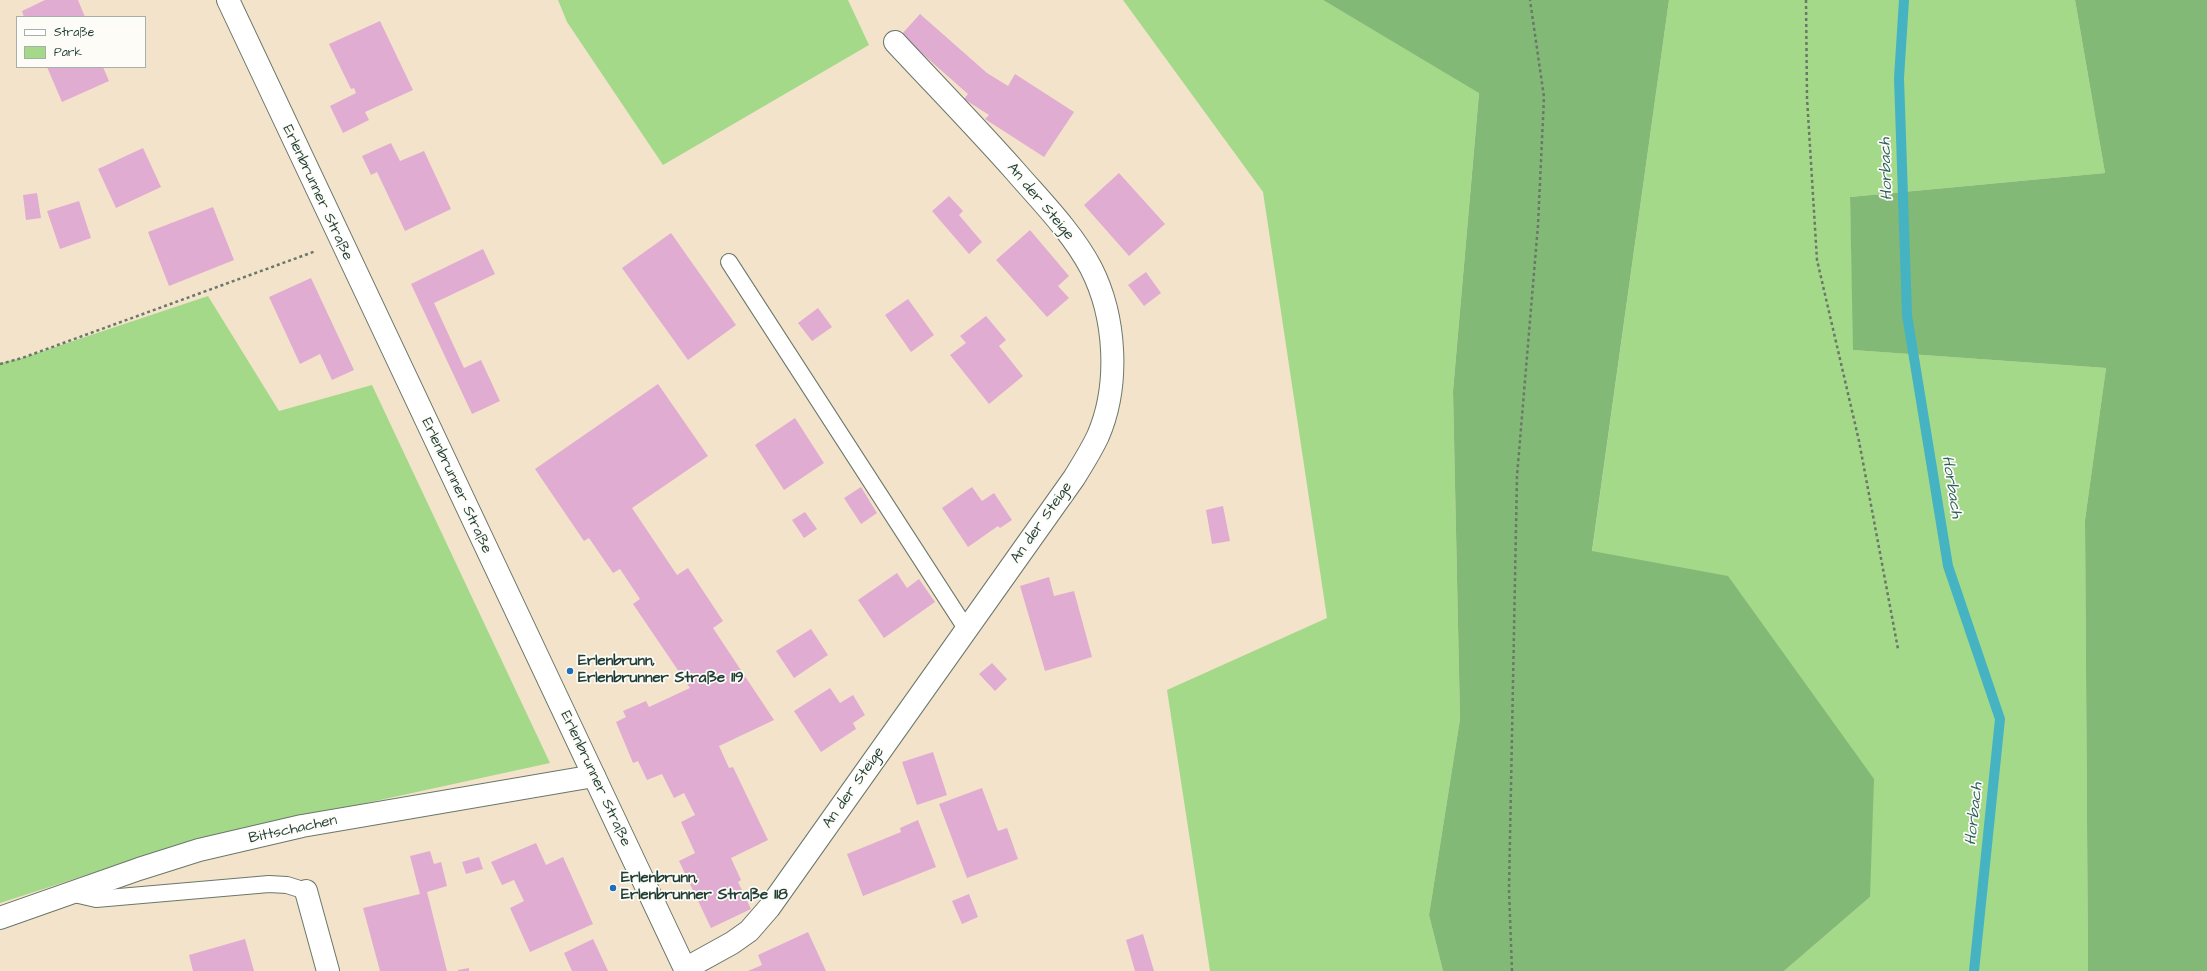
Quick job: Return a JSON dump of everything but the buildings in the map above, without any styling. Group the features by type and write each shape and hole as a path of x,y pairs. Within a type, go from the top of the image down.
{"street":[{"name":"Erlenbrunner Straße","path":"228,0 340,242 686,970"},
{"name":"An der Steige","path":"686,970 732,943 749,931 769,908 1074,478 1098,436 1111,390 1111,346 1099,285 1090,267 1074,243 1041,200 895,42"},
{"name":"Bittschachen","path":"0,918 199,850 302,826 594,776"},
{"path":"306,891 328,971"}],"lane":[{"path":"729,262 967,630"},
{"path":"70,893 96,899 268,884 286,885 306,891"}],"path":[{"path":"1512,971 1509,890 1517,476 1538,225 1544,97 1530,0"},
{"path":"1806,0 1807,98 1817,260 1859,441 1898,649"},
{"path":"0,364 22,358 340,242"}],"green space":[{"path":"558,0 848,0 869,45 663,165 567,22"},
{"path":"1123,0 1323,0 1479,92 1453,391 1460,719 1429,915 1443,971 1210,971 1167,690 1327,618 1263,192"},
{"path":"1323,0 1669,0 1592,551 1728,576 1874,779 1870,897 1784,971 1443,971 1429,915 1460,719 1453,391 1479,93"},
{"path":"1669,0 2075,0 2105,173 1850,197 1854,350 2106,368 2085,520 2088,971 1784,971 1870,897 1592,552"},
{"path":"2075,0 2207,0 2207,971 2088,971 2085,520 2106,368 1853,350 1850,197 2105,173"},
{"path":"208,296 279,411 372,385 550,763 192,841 0,903 0,363 22,358"}],"waterway":[{"name":"Horbach","path":"1904,0 1899,78 1907,315 1948,566 2000,719 1974,971"}],"place":[{"name":"Erlenbrunn, Erlenbrunner Straße 119","path":"570,671"},
{"name":"Erlenbrunn, Erlenbrunner Straße 118","path":"613,888"}]}
